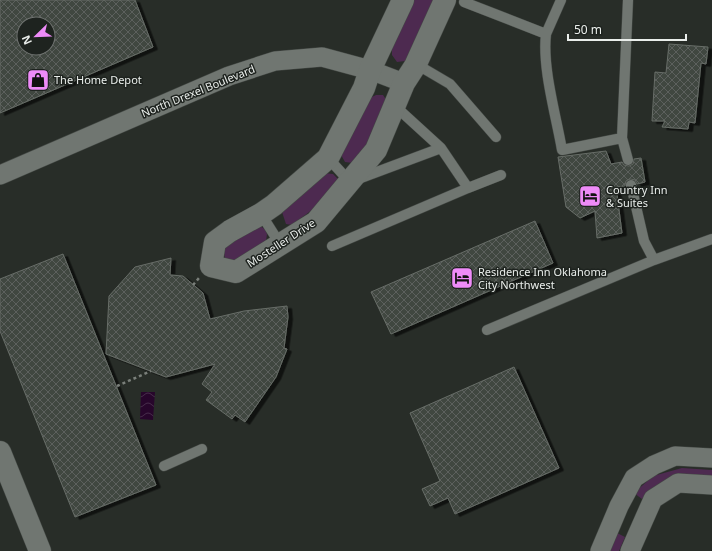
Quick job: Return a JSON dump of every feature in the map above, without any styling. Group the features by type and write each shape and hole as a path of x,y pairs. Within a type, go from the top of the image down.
{"street":[{"name":"Mosteller Drive","path":"403,0 370,70 364,88 328,158 261,214 230,231 215,242 211,266 236,272 316,222 376,150 404,83 454,1"},
{"name":"North Drexel Boulevard","path":"0,174 229,76 275,61 322,57 370,70 404,83"},
{"path":"0,452 40,551"},
{"path":"600,551 619,506 634,478 654,464 675,456 712,458"},
{"path":"630,551 653,499 678,483 712,485"},
{"path":"619,506 644,520"}],"lane":[{"path":"561,0 546,34 545,52 562,150 622,138"},
{"path":"628,0 622,138 628,160"},
{"path":"454,1 546,34"},
{"path":"416,64 450,84 496,137"},
{"path":"395,106 441,148 468,188"},
{"path":"328,158 350,182 441,148"},
{"path":"332,246 501,175"},
{"path":"632,185 644,241 654,260"},
{"path":"261,214 280,244"},
{"path":"487,330 654,260 712,239"},
{"path":"164,466 202,449"}],"path":[{"path":"117,386 151,371"}],"shaded area":[{"path":"414,0 436,0 411,54 405,61 397,62 392,55 392,47"},
{"path":"376,95 383,95 387,101 387,107 360,157 353,163 345,162 340,153 370,98"},
{"path":"324,173 333,174 338,179 335,193 292,225 286,224 282,212"},
{"path":"258,225 265,229 267,234 266,241 237,259 231,261 225,258 223,245"},
{"path":"682,468 712,470 712,479 652,489 642,499 634,493 653,476"},
{"path":"617,533 625,537 619,551 608,551"}],"water":[{"path":"141,392 155,392 153,420 140,419"}],"building":[{"name":"The Home Depot","path":"0,0 135,0 153,47 0,113"},
{"path":"669,44 708,47 706,64 701,63 695,123 689,122 688,129 662,127 665,121 652,121 655,72 666,73"},
{"name":"Country Inn & Suites","path":"606,151 611,164 622,162 624,165 629,166 633,164 634,159 641,158 645,182 637,184 635,180 630,179 626,181 625,186 616,187 622,233 597,238 595,211 580,218 566,207 558,157"},
{"name":"Residence Inn Oklahoma City Northwest","path":"535,221 553,263 391,334 371,292"},
{"path":"63,254 156,485 75,517 0,331 0,279"},
{"path":"171,258 170,275 183,276 203,293 210,319 244,311 287,306 288,317 284,348 287,349 276,377 245,422 235,415 232,419 206,400 212,392 202,384 215,364 166,377 106,354 109,296 135,267"},
{"path":"514,367 559,468 455,514 448,498 430,506 422,489 440,481 410,413"}],"place":[{"name":"The Home Depot","path":"38,80"},
{"name":"Country Inn & Suites","path":"590,196"},
{"name":"Residence Inn Oklahoma City Northwest","path":"462,278"}]}
